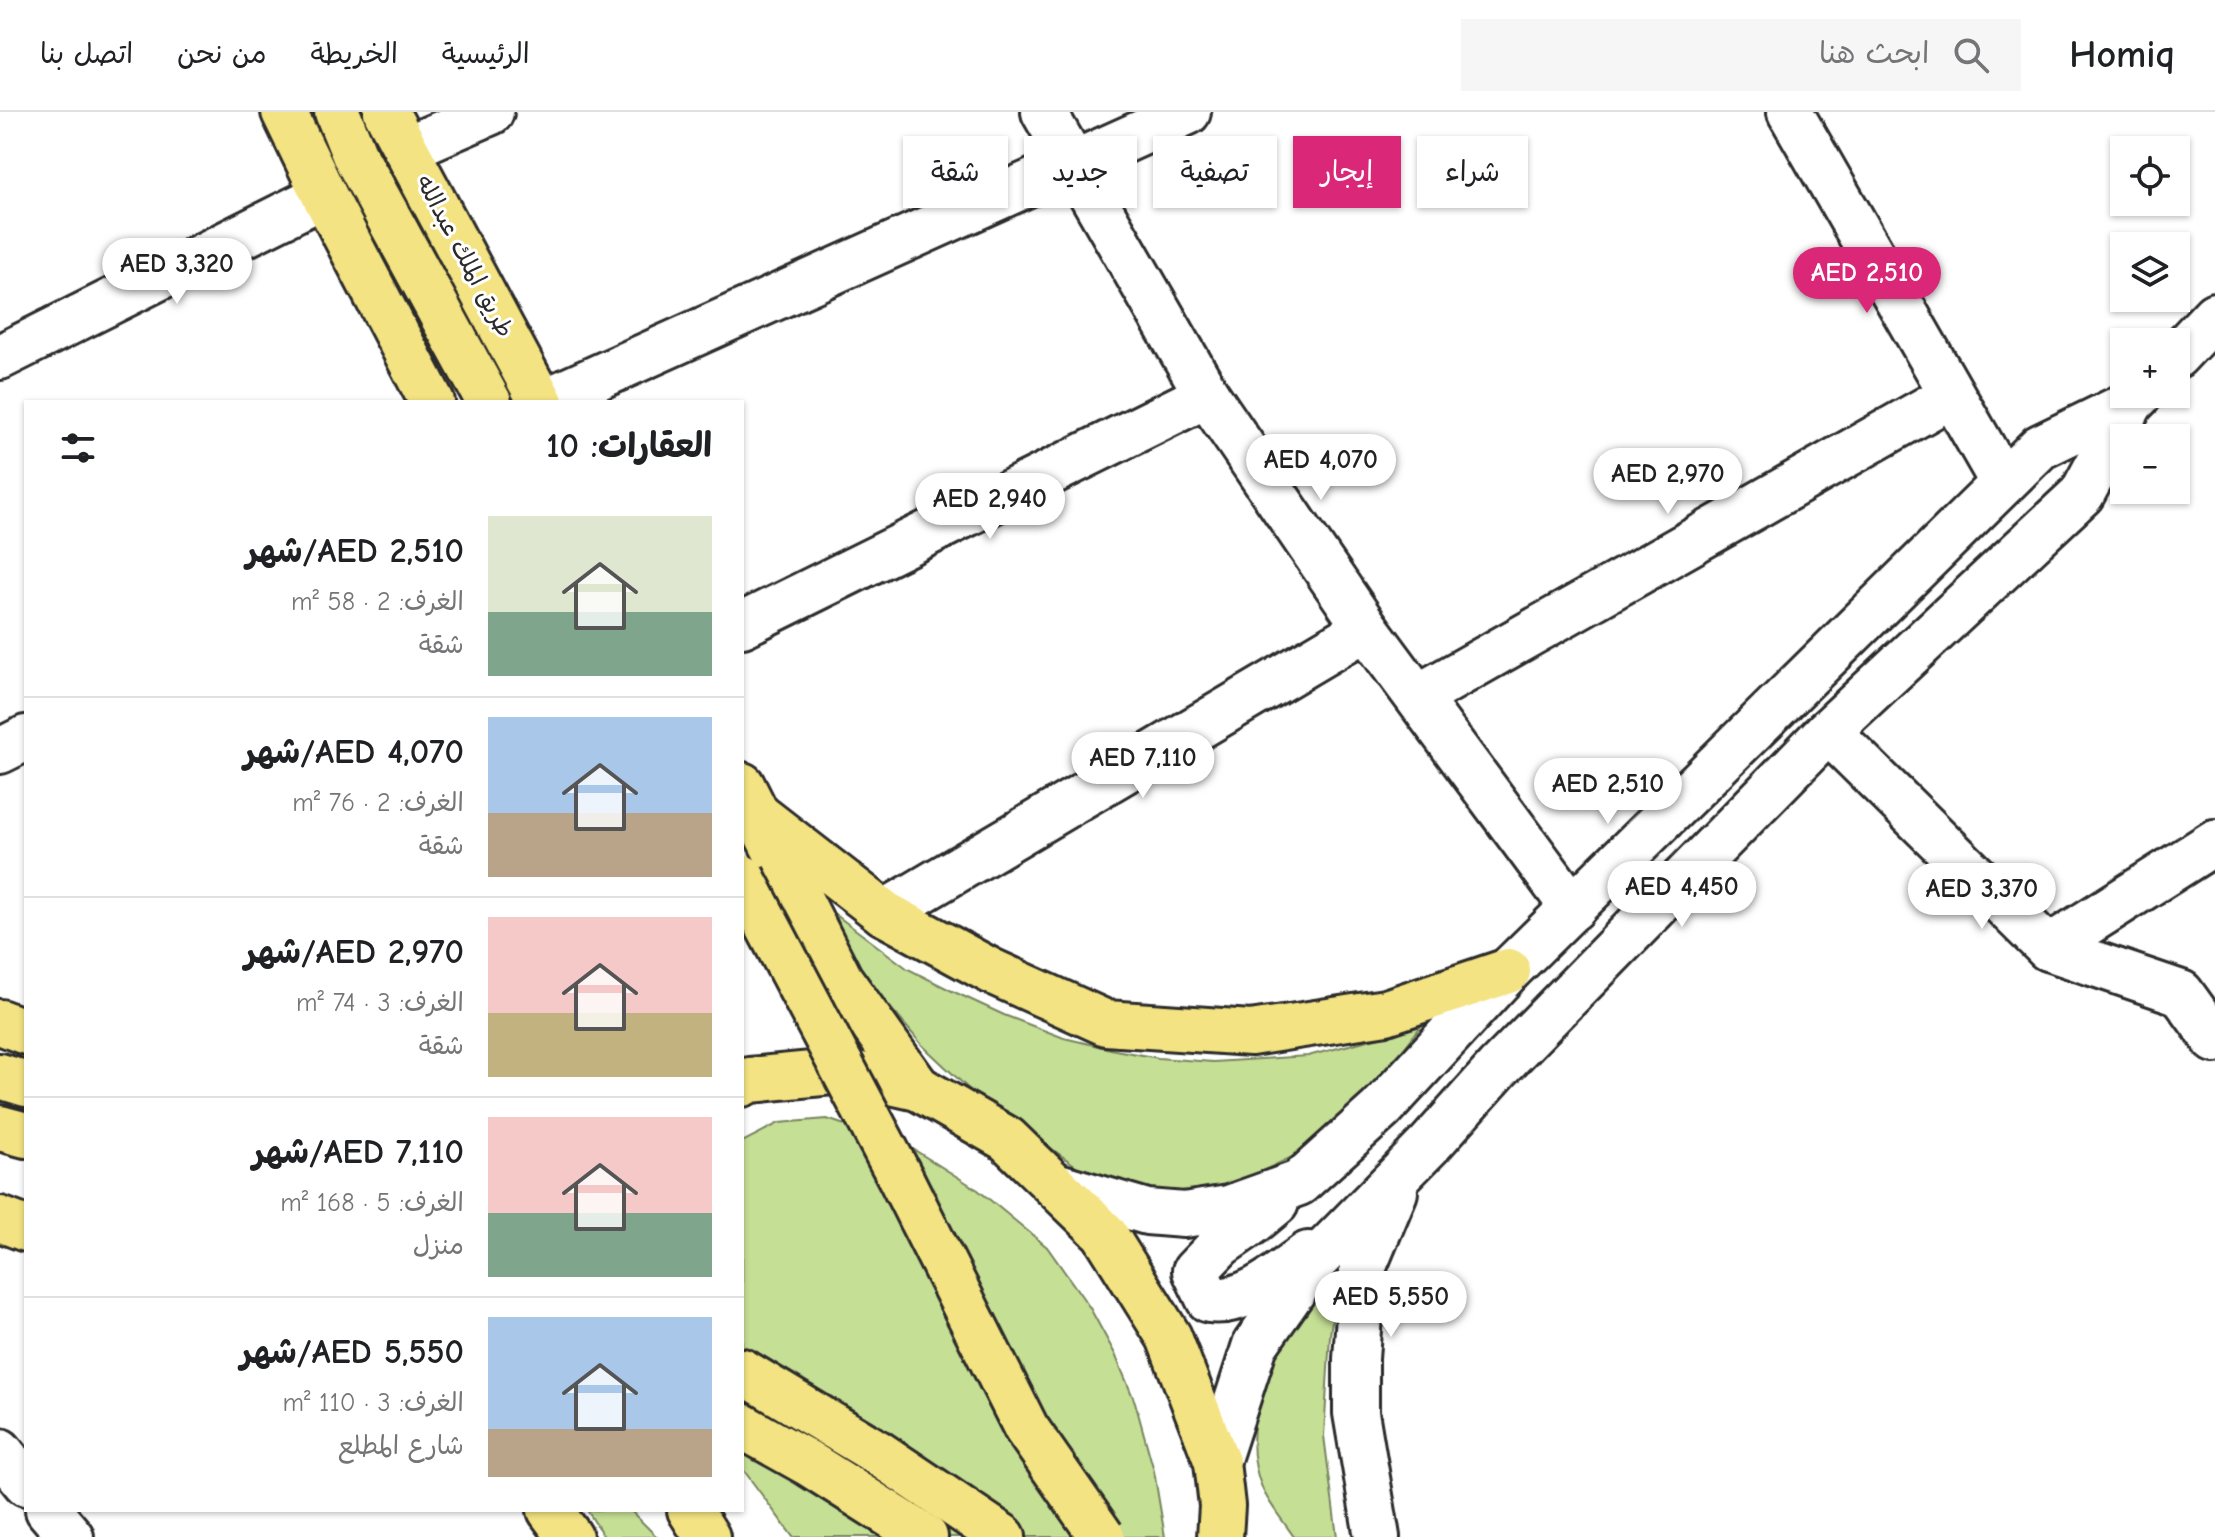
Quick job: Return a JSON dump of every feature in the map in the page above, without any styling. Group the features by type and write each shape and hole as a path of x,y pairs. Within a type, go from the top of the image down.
{"main road":[{"path":"284,112 431,400"},
{"path":"337,112 354,154 488,400"},
{"name":"طريق الملك عبدالله","path":"397,130 541,400"},
{"path":"750,800 884,913 991,971 1106,1023 1251,1033 1386,1012 1508,971"},
{"path":"750,800 840,979 918,1088"},
{"path":"744,881 900,1177 1026,1428 1102,1537"},
{"path":"0,1016 24,1022"},
{"path":"0,1022 24,1031"},
{"path":"744,1083 843,1071 918,1088 1007,1139 1104,1233 1169,1337 1217,1462 1230,1527"},
{"path":"0,1076 24,1083"},
{"path":"0,1128 24,1134"},
{"path":"744,1372 878,1453 1003,1537"},
{"path":"744,1427 808,1463 925,1537"},
{"path":"551,1512 570,1537"}],"street":[{"path":"397,130 491,112"},
{"path":"1044,112 1058,136"},
{"path":"1133,136 1188,112"},
{"path":"1790,112 2003,483"},
{"path":"546,400 1024,184"},
{"path":"0,357 324,195"},
{"path":"1099,208 1207,395 1366,628 1573,908"},
{"path":"2190,341 2215,315"},
{"path":"744,624 1207,395"},
{"path":"1418,697 1952,395"},
{"path":"1351,1223 1266,1284 1226,1302 1209,1300 1195,1271 1221,1244 1253,1222 1381,1109 1508,971 2040,447 2116,408"},
{"path":"1217,1462 1255,1345 1312,1264 1430,1144 1498,1068 1828,731 2082,494 2130,408"},
{"path":"884,913 1366,628"},
{"path":"1828,731 2048,948 2181,993 2215,1040"},
{"path":"0,751 24,739"},
{"path":"2048,948 2215,842"},
{"path":"1377,1537 1356,1413 1362,1271 1390,1199 1430,1144"},
{"path":"1055,1185 1147,1212 1184,1215 1229,1208 1299,1183"},
{"path":"0,1451 24,1481"},
{"path":"50,1512 71,1537"}],"green space":[{"path":"836,915 908,969 950,990 1064,1038 1115,1050 1158,1058 1213,1062 1308,1056 1421,1026 1377,1084 1340,1122 1292,1157 1230,1186 1183,1193 1134,1190 1086,1173 973,1093 922,1045 863,975 844,939"},
{"path":"827,1119 908,1146 978,1190 1047,1247 1090,1308 1115,1354 1135,1402 1154,1471 1165,1537 793,1537 744,1471 744,1141 779,1123"},
{"path":"1340,1262 1330,1335 1324,1436 1337,1537 1294,1537 1266,1496 1257,1472 1253,1434 1255,1415 1265,1377 1285,1332"},
{"path":"588,1512 632,1512 657,1537 604,1537"}]}
